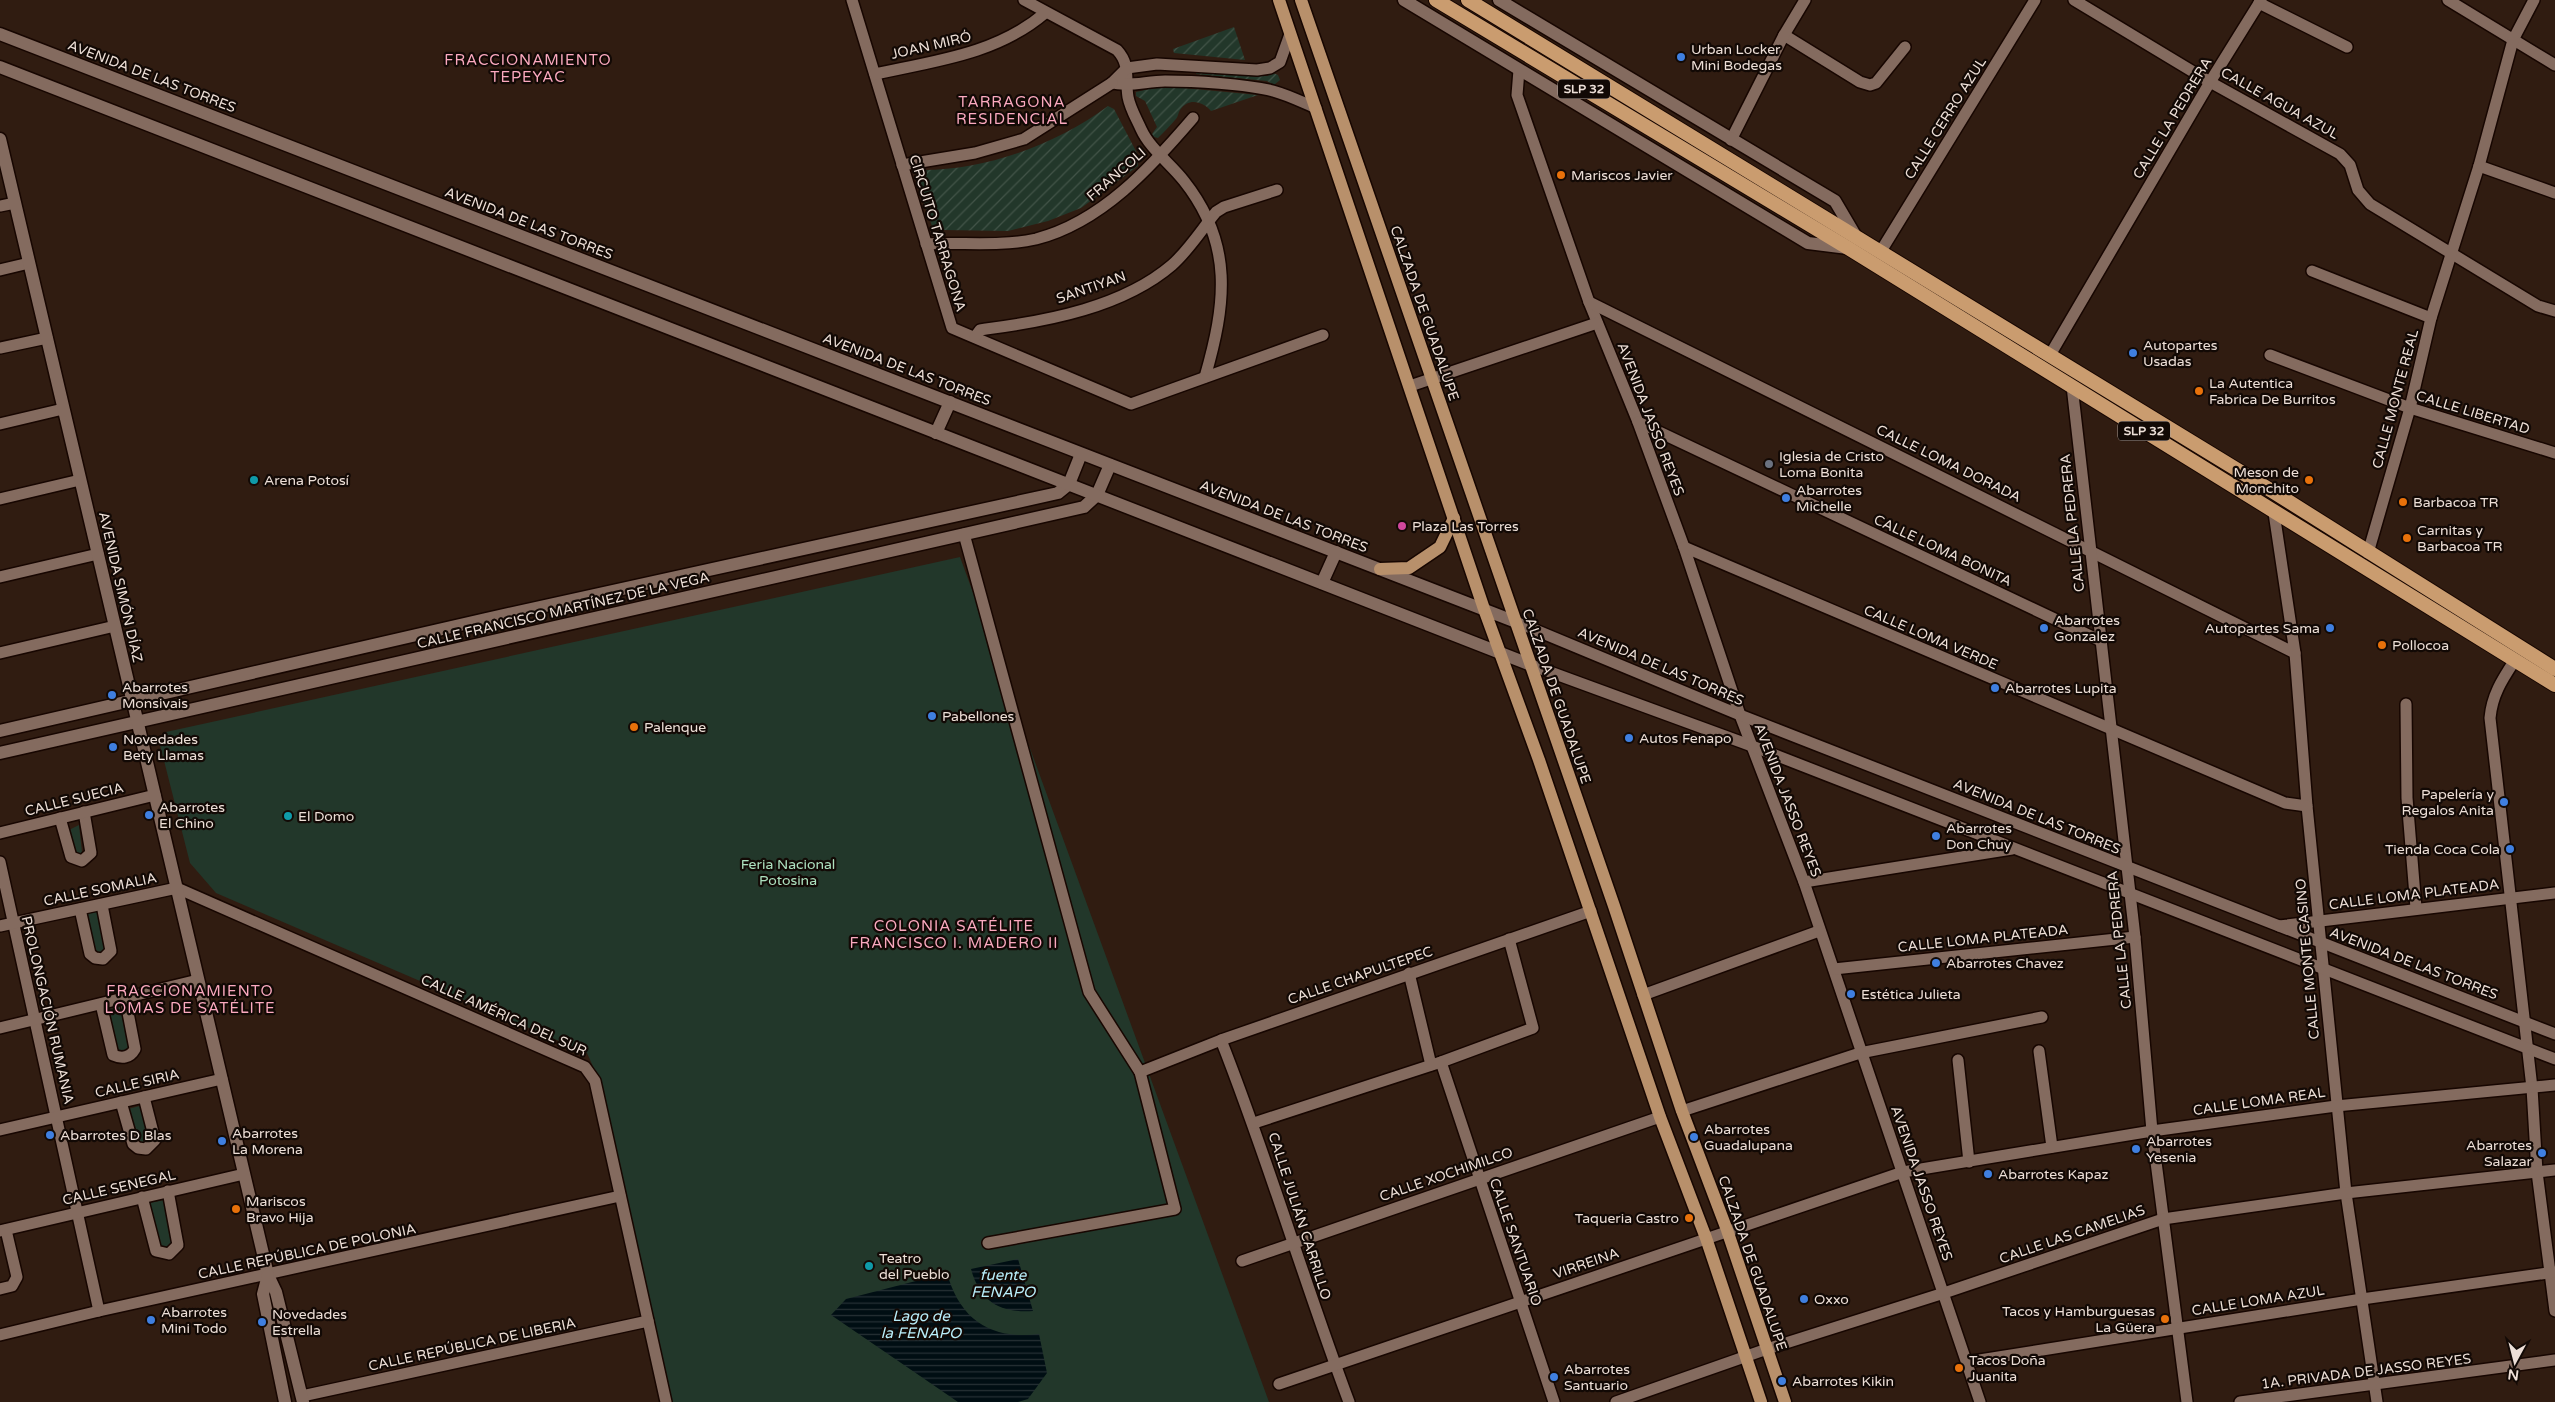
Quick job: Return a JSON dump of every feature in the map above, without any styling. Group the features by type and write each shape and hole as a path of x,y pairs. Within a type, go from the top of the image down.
{"highway":[{"name":"SLP 32","path":"1436,0 1848,248 2555,685"},
{"name":"SLP 32","path":"1468,0 2050,355 2555,670"}],"main road":[{"path":"1278,0 1484,609 1502,654 1539,760 1660,1116 1706,1238 1761,1402"},
{"name":"CALZADA DE GUADALUPE","path":"1301,0 1531,665 1682,1111 1727,1230 1785,1402"},
{"path":"1404,0 1808,243 1848,248"},
{"path":"1499,0 1835,201 1855,235"},
{"name":"AVENIDA DE LAS TORRES","path":"0,34 1516,622"},
{"path":"0,67 1531,665"},
{"name":"AVENIDA SIMÓN DÍAZ","path":"0,139 268,1275 276,1292 303,1399"},
{"path":"936,433 950,402"},
{"path":"1069,484 1082,454"},
{"path":"1097,495 1110,465"},
{"name":"CALLE FRANCISCO MARTÍNEZ DE LA VEGA","path":"0,730 505,615 959,516 1058,493 1069,484"},
{"name":"CALLE FRANCISCO MARTÍNEZ DE LA VEGA","path":"0,753 1084,507 1097,495"},
{"path":"959,516 964,534"},
{"path":"1380,569 1409,568 1440,547 1454,518"},
{"path":"1322,583 1336,552"},
{"path":"1539,760 1560,753"},
{"name":"AVENIDA SIMÓN DÍAZ","path":"268,1275 263,1294 282,1402"}],"street":[{"name":"CIRCUITO TARRAGONA","path":"852,0 952,328 1131,404 1323,335"},
{"path":"1024,0 1045,13 1117,50 1123,57 1127,68 1126,86 1131,108 1142,132 1162,154 1200,203 1209,220 1217,240 1223,284 1213,348 1205,376"},
{"path":"1731,140 1784,35 1804,0"},
{"name":"CALLE CERRO AZUL","path":"1881,251 2035,0"},
{"name":"CALLE AGUA AZUL","path":"2074,0 2210,82 2340,154 2350,165 2358,190 2370,204 2538,306 2555,311"},
{"path":"2448,0 2555,65"},
{"name":"CALLE MONTE REAL","path":"2368,552 2410,408 2431,318 2479,166 2513,40 2534,0"},
{"path":"2260,2 2347,47"},
{"name":"CALLE LA PEDRERA","path":"2050,355 2210,82 2260,2"},
{"name":"JOAN MIRÓ","path":"874,74 976,51 1016,35 1045,13"},
{"path":"902,165 975,153 1024,139 1112,83 1127,68 1189,66 1270,68 1280,62 1290,34"},
{"path":"1784,35 1860,82 1870,85 1876,83 1905,47"},
{"path":"1148,66 1149,82"},
{"path":"1188,82 1189,66"},
{"name":"AVENIDA JASSO REYES","path":"1519,70 1517,95 1589,302 1638,422 1684,547 1740,715 1804,882 1860,1053 1903,1172 1980,1402"},
{"path":"1112,83 1126,86 1149,82 1188,82 1262,89 1290,97 1316,108"},
{"name":"FRANCOLI","path":"926,244 1012,242 1036,239 1064,229 1091,215 1114,198 1162,154 1193,118"},
{"path":"2479,166 2555,193"},
{"name":"SANTIYAN","path":"974,337 980,330 1044,319 1124,294 1173,264 1209,220 1224,206 1277,190"},
{"path":"0,206 14,203"},
{"path":"0,270 29,263"},
{"path":"2312,271 2431,318"},
{"name":"CALLE LOMA DORADA","path":"1589,302 2295,653"},
{"path":"1410,386 1598,323"},
{"path":"0,348 46,338"},
{"name":"CALLE LIBERTAD","path":"2270,355 2410,408 2555,453"},
{"name":"CALLE LA PEDRERA","path":"2072,386 2091,550 2099,640 2135,937 2152,1132 2187,1402"},
{"path":"0,424 64,409"},
{"name":"CALLE LOMA BONITA","path":"1638,422 2099,640"},
{"path":"0,499 80,480"},
{"name":"CALLE MONTE CASINO","path":"2274,513 2295,653 2307,806 2346,1193 2378,1402"},
{"path":"964,534 1090,992 1140,1072 1176,1209 988,1243"},
{"name":"CALLE LOMA VERDE","path":"1684,547 2110,731 2285,803 2307,806"},
{"path":"0,577 98,554"},
{"name":"AVENIDA DE LAS TORRES","path":"1516,622 1740,715 2555,1034"},
{"path":"0,653 115,626"},
{"path":"2515,660 2497,688 2490,718 2532,1088 2537,1172 2553,1272 2555,1311"},
{"path":"1531,665 1752,746 2555,1059"},
{"path":"2406,704 2407,798 2416,908"},
{"name":"CALLE SUECIA","path":"0,833 155,795"},
{"path":"60,818 71,857 82,861 91,854 84,812"},
{"path":"1804,882 2014,848"},
{"name":"PROLONGACIÓN RUMANIA","path":"0,862 79,1212 99,1311"},
{"name":"CALLE SOMALIA","path":"0,926 177,888"},
{"name":"CALLE AMÉRICA DEL SUR","path":"177,888 585,1067 595,1081 666,1402"},
{"name":"CALLE LOMA PLATEADA","path":"2277,926 2555,893"},
{"path":"80,909 90,954 95,958 103,959 112,951 102,905"},
{"name":"CALLE CHAPULTEPEC","path":"1140,1072 1222,1040 1409,973 1591,911"},
{"path":"1643,995 1819,931"},
{"name":"CALLE LOMA PLATEADA","path":"1834,969 2135,937"},
{"path":"1254,1123 1436,1064 1533,1028 1509,939"},
{"name":"CALLE SANTUARIO","path":"1409,973 1436,1064 1479,1178 1554,1402"},
{"path":"0,1028 198,980"},
{"path":"101,1004 113,1054 119,1058 126,1057 132,1054 135,1049 125,997"},
{"path":"1682,1111 1860,1053 2042,1017"},
{"name":"CALLE JULIÁN CARRILLO","path":"1222,1040 1254,1123 1292,1244 1348,1402"},
{"path":"2040,1051 2052,1147"},
{"path":"1958,1060 1969,1162"},
{"name":"CALLE SIRIA","path":"0,1130 222,1079"},
{"name":"CALLE LOMA REAL","path":"1903,1172 2052,1147 2336,1106 2555,1085"},
{"path":"121,1102 133,1144 138,1148 146,1149 155,1140 144,1097"},
{"name":"CALLE XOCHIMILCO","path":"1242,1261 1660,1116"},
{"name":"CALLE LAS CAMELIAS","path":"1616,1402 2162,1219 2346,1193 2555,1170"},
{"name":"VIRREINA","path":"1279,1384 1727,1230 1903,1172"},
{"name":"CALLE SENEGAL","path":"3,1230 244,1174"},
{"path":"142,1197 156,1251 169,1254 178,1245 168,1191"},
{"name":"CALLE REPÚBLICA DE POLONIA","path":"0,1335 99,1311 620,1196"},
{"path":"0,1289 12,1286 17,1277 3,1230"},
{"name":"CALLE LOMA AZUL","path":"1967,1362 2362,1299 2553,1272"},
{"name":"CALLE REPÚBLICA DE LIBERIA","path":"303,1399 648,1321"},
{"name":"1A. PRIVADA DE JASSO REYES","path":"2240,1402 2375,1386 2555,1360"}],"green space":[{"path":"1234,27 1245,60 1174,53 1173,49"},
{"path":"1196,70 1267,76 1273,73 1278,75 1280,80 1274,85 1267,81 1196,74"},
{"path":"1162,86 1258,95 1211,111 1200,103 1188,103 1180,110 1176,119 1158,138 1152,134 1157,127 1145,101 1136,96 1136,92"},
{"path":"1108,106 1114,109 1138,155 1138,166 1081,208 1048,221 1008,231 942,230 932,226 915,178 920,170 970,166 1019,153 1066,132"},
{"name":"Feria Nacional Potosina","path":"960,557 1269,1402 671,1402 599,1080 587,1053 216,893 190,863 159,741 166,732"},
{"path":"79,825 83,861 74,860 69,830"},
{"path":"99,909 107,955 89,958 85,912"},
{"path":"120,1007 129,1050 112,1051 104,1010"},
{"path":"143,1105 152,1145 137,1147 128,1109"},
{"path":"165,1200 176,1245 161,1250 148,1203"}],"water":[{"name":"fuente FENAPO","path":"1018,1259 1033,1311 1011,1310 993,1303 980,1290 971,1269"},
{"name":"Lago de la FENAPO","path":"947,1273 960,1303 969,1315 980,1323 992,1330 1006,1334 1039,1334 1047,1373 1028,1399 1018,1402 958,1402 831,1315 846,1299"}],"place":[{"name":"Urban Locker Mini Bodegas","path":"1681,57"},
{"name":"Mariscos Javier","path":"1561,175"},
{"name":"Autopartes Usadas","path":"2133,353"},
{"name":"La Autentica Fabrica De Burritos","path":"2199,391"},
{"name":"Iglesia de Cristo Loma Bonita","path":"1769,464"},
{"name":"Arena Potosí","path":"254,480"},
{"name":"Meson de Monchito","path":"2309,480"},
{"name":"Abarrotes Michelle","path":"1786,498"},
{"name":"Barbacoa TR","path":"2403,502"},
{"name":"Plaza Las Torres","path":"1402,526"},
{"name":"Carnitas y Barbacoa TR","path":"2407,538"},
{"name":"Abarrotes Gonzalez","path":"2044,628"},
{"name":"Autopartes Sama","path":"2330,628"},
{"name":"Pollocoa","path":"2382,645"},
{"name":"Abarrotes Lupita","path":"1995,688"},
{"name":"Abarrotes Monsivais","path":"112,695"},
{"name":"Pabellones","path":"932,716"},
{"name":"Palenque","path":"634,727"},
{"name":"Autos Fenapo","path":"1629,738"},
{"name":"Novedades Bety Llamas","path":"113,747"},
{"name":"Papelería y Regalos Anita","path":"2504,802"},
{"name":"Abarrotes El Chino","path":"149,815"},
{"name":"El Domo","path":"288,816"},
{"name":"Abarrotes Don Chuy","path":"1936,836"},
{"name":"Tienda Coca Cola","path":"2510,849"},
{"name":"Abarrotes Chavez","path":"1936,963"},
{"name":"Estética Julieta","path":"1851,994"},
{"name":"Abarrotes D Blas","path":"50,1135"},
{"name":"Abarrotes Guadalupana","path":"1694,1137"},
{"name":"Abarrotes La Morena","path":"222,1141"},
{"name":"Abarrotes Yesenia","path":"2136,1149"},
{"name":"Abarrotes Salazar","path":"2542,1153"},
{"name":"Abarrotes Kapaz","path":"1988,1174"},
{"name":"Mariscos Bravo Hija","path":"236,1209"},
{"name":"Taqueria Castro","path":"1689,1218"},
{"name":"Teatro del Pueblo","path":"869,1266"},
{"name":"Oxxo","path":"1804,1299"},
{"name":"Tacos y Hamburguesas La Güera","path":"2165,1319"},
{"name":"Abarrotes Mini Todo","path":"151,1320"},
{"name":"Novedades Estrella","path":"262,1322"},
{"name":"Tacos Doña Juanita","path":"1959,1368"},
{"name":"Abarrotes Santuario","path":"1554,1377"},
{"name":"Abarrotes Kikin","path":"1782,1381"}],"district":[{"name":"FRACCIONAMIENTO TEPEYAC","path":"528,68"},
{"name":"TARRAGONA RESIDENCIAL","path":"1012,110"},
{"name":"COLONIA SATÉLITE FRANCISCO I. MADERO II","path":"954,934"},
{"name":"FRACCIONAMIENTO LOMAS DE SATÉLITE","path":"190,1000"}]}
